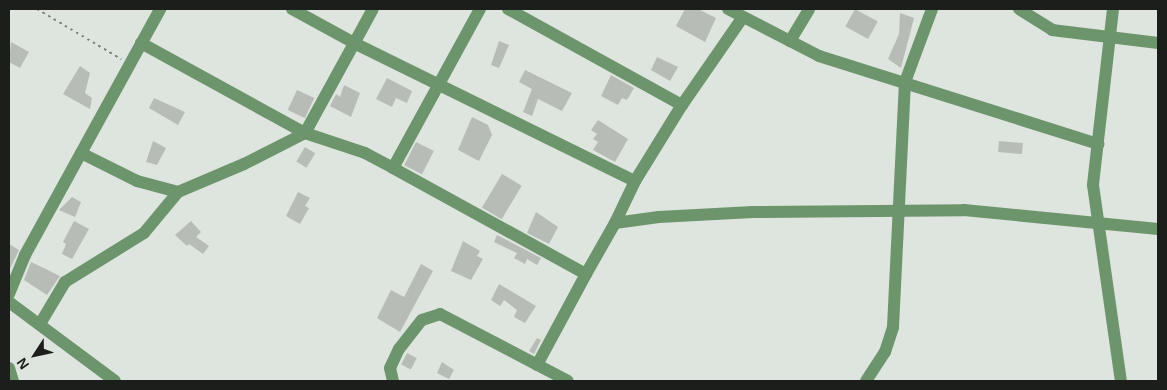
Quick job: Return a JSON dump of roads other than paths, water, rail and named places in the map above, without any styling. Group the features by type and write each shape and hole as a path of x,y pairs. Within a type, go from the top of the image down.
{"street":[{"path":"9,294 25,255 160,9"},
{"path":"292,9 354,43 635,181"},
{"path":"40,324 65,282 144,234 178,192 244,164 305,133 373,9"},
{"path":"393,168 480,9"},
{"path":"508,9 682,105"},
{"path":"728,9 819,56 1098,144"},
{"path":"790,41 809,9"},
{"path":"1020,9 1052,30 1158,43"},
{"path":"1112,9 1093,185 1121,381"},
{"path":"870,379 885,352 893,327 901,211 905,82 931,10"},
{"path":"537,365 615,224 635,181 682,105 742,17"},
{"path":"141,43 305,133 365,153 586,274"},
{"path":"81,153 136,181 178,192"},
{"path":"615,224 659,217 753,212 987,211 1097,221 1158,229"},
{"path":"9,302 115,381"},
{"path":"393,381 390,368 399,349 422,320 440,314 568,381"},
{"path":"9,368 13,381"}]}
